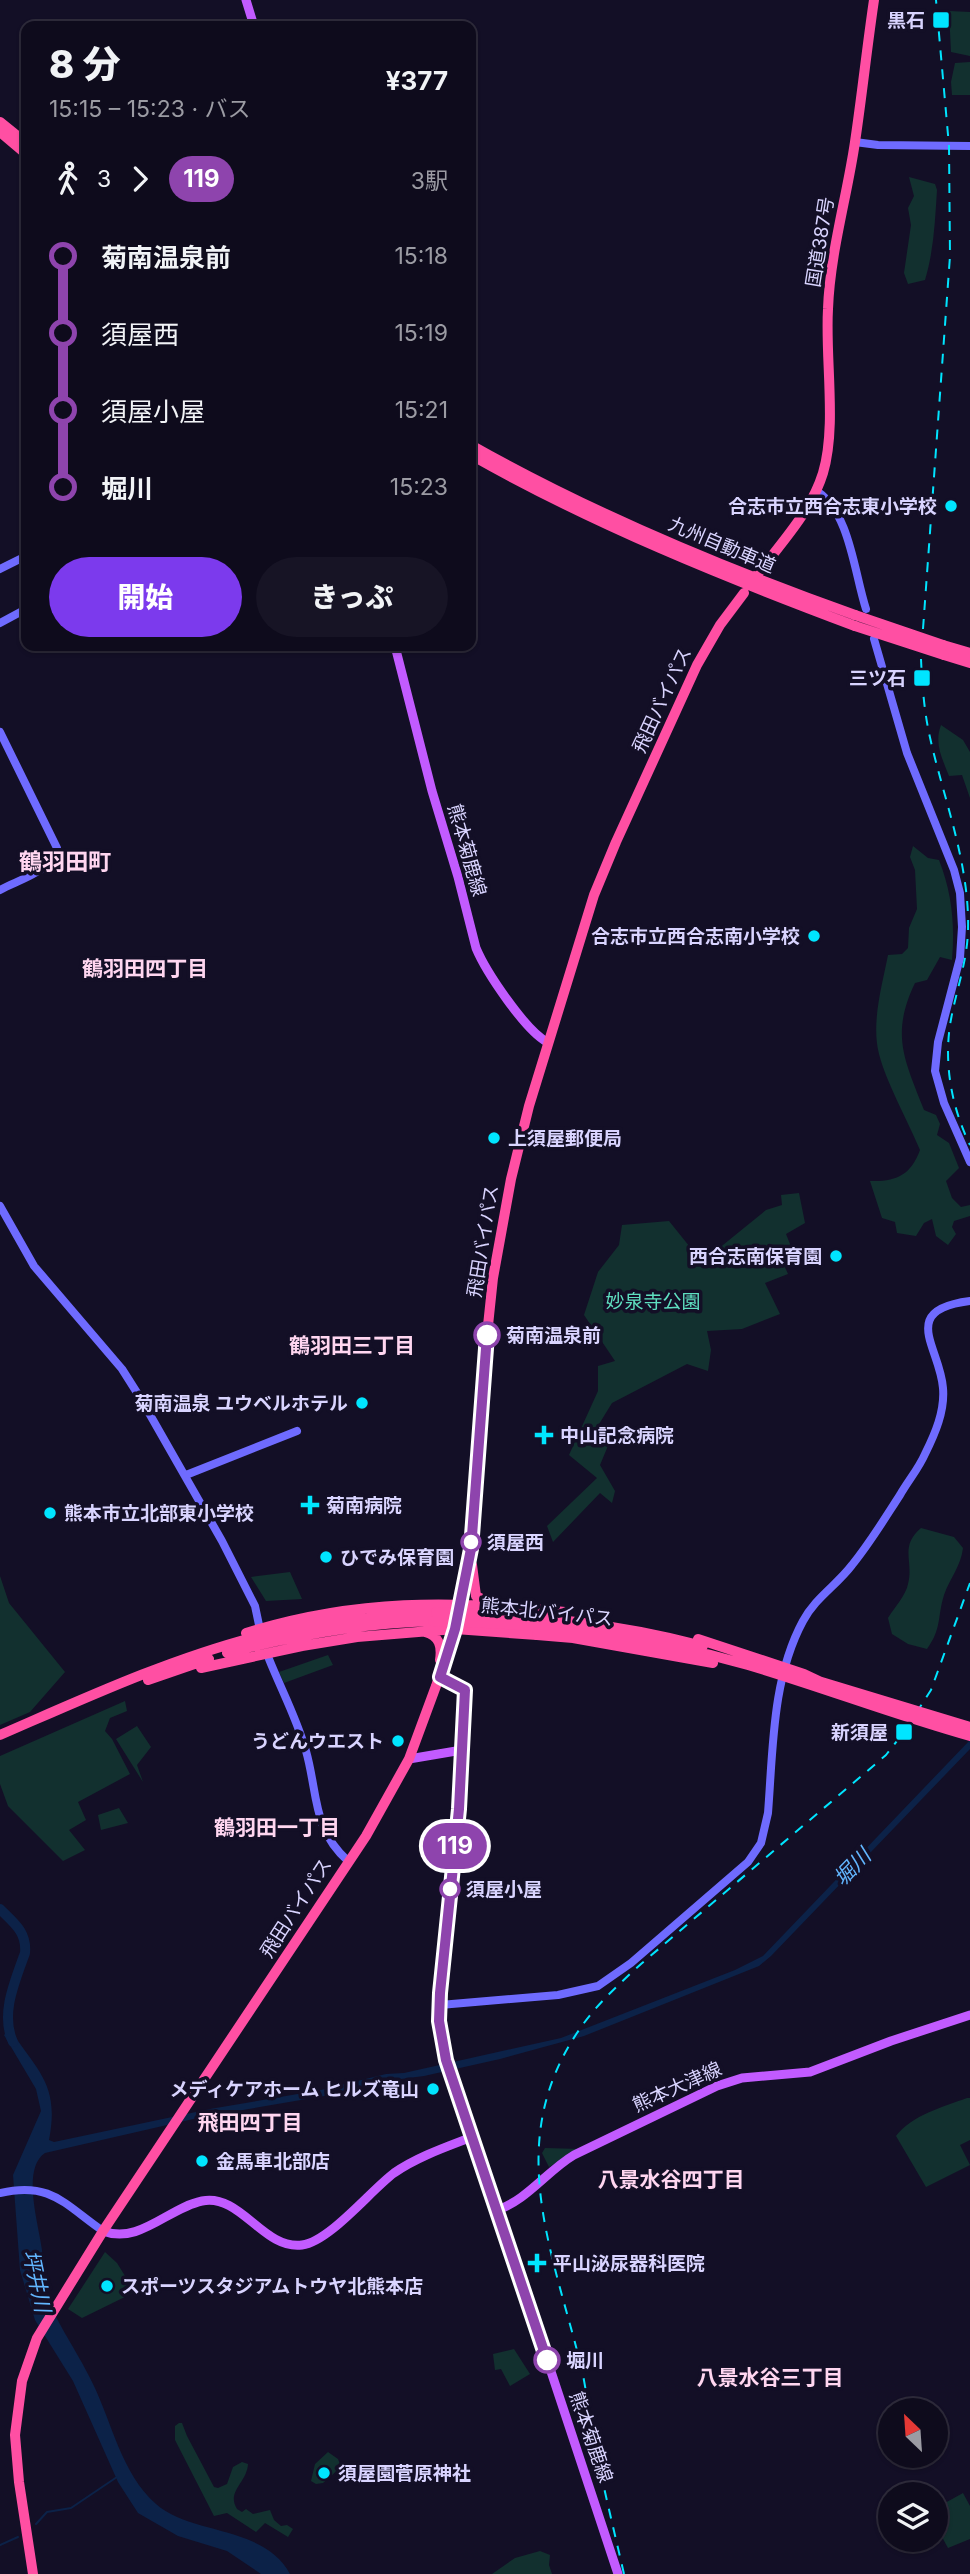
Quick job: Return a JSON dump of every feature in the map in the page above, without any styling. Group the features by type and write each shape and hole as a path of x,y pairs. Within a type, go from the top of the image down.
{"highway":[{"name":"国道387号","path":"817,491 824,470 828,427 830,281 855,142 874,0"},
{"path":"0,122 21,139"},
{"path":"0,132 21,150"},
{"name":"九州自動車道","path":"476,448 532,478 645,532 855,621"},
{"name":"九州自動車道","path":"476,459 560,503 743,584 944,650 970,663"},
{"path":"757,575 817,491"},
{"name":"飛田バイパス","path":"33,2574 15,2435 22,2381 37,2338 103,2231 379,1815 409,1759 440,1677 455,1629 471,1549 481,1392 493,1278 520,1139 547,1042 594,895 615,842 697,665 720,625 744,593"},
{"name":"九州自動車道","path":"944,650 970,653"},
{"path":"471,1549 474,1590 476,1595 488,1602 668,1630 822,1682"},
{"path":"170,1664 234,1637 310,1615 345,1609 401,1604 528,1608"},
{"name":"熊本北バイパス","path":"0,1742 42,1720 170,1664 257,1637 366,1618 512,1614 598,1623 694,1644 970,1727"},
{"name":"熊本北バイパス","path":"0,1735 139,1683 258,1645 312,1633 435,1616 574,1628 746,1664 970,1736"},
{"path":"139,1683 303,1646 357,1637 455,1629 573,1638 728,1666 831,1693"},
{"path":"421,1631 432,1634 441,1646 440,1677"}],"main road":[{"path":"246,0 252,21"},
{"name":"熊本菊鹿線","path":"396,651 432,791 480,959 532,1031 547,1042"},
{"path":"409,1759 462,1750"},
{"name":"熊本菊鹿線","path":"462,1750 440,2005 441,2034 446,2060 618,2574"},
{"path":"440,1752 456,1760 461,1770"},
{"name":"熊本大津線","path":"497,2210 513,2204 558,2165 574,2155 717,2085 742,2078 790,2076 810,2072 970,2015"},
{"path":"103,2231 126,2235 192,2204 211,2200 222,2202 278,2240 304,2244 329,2231 403,2168 472,2137"}],"street":[{"path":"855,142 878,145 970,146"},
{"path":"817,491 827,497 839,516 866,609"},
{"path":"0,569 21,558"},
{"path":"0,623 21,612"},
{"path":"874,639 906,754 954,870 960,893 960,958 938,1042 935,1071 944,1103 970,1162"},
{"path":"0,732 57,848 48,865 0,890"},
{"path":"0,1206 3,1221 34,1266 128,1377 186,1475 255,1606 259,1625"},
{"path":"440,2005 558,1994 598,1986 631,1964 740,1870 756,1852 765,1830 768,1813 780,1688 802,1623 819,1599 841,1578 864,1549 924,1457 943,1404 942,1379 930,1343 929,1324 937,1311 949,1304 970,1301"},
{"path":"186,1475 297,1432"},
{"path":"269,1659 306,1749 318,1814 332,1844 348,1861"},
{"path":"440,1677 465,1690 462,1750"},
{"path":"0,2193 34,2190 52,2194 103,2231"}],"green space":[{"path":"949,11 970,12 970,56 951,52"},
{"path":"970,62 970,95 952,95 951,82 955,63"},
{"path":"909,177 935,184 937,190 935,224 925,280 908,284 904,273 911,225 908,208 914,196"},
{"path":"941,725 963,740 970,752 970,798 962,775 949,776 939,744"},
{"path":"913,846 928,858 939,860 950,897 953,922 952,960 940,957 927,980 915,983 907,1001 902,1033 906,1062 924,1110 936,1115 940,1124 937,1135 949,1143 959,1168 946,1181 952,1198 961,1207 970,1205 970,1216 954,1221 952,1227 956,1234 948,1245 936,1236 932,1219 924,1223 916,1236 897,1233 895,1222 882,1218 870,1181 888,1180 901,1175 912,1166 920,1150 882,1065 876,1030 878,1004 888,955 902,954 908,948 909,928 917,909 915,870 910,857"},
{"name":"妙泉寺公園","path":"799,1193 805,1223 786,1234 792,1249 780,1256 788,1274 765,1283 780,1314 742,1329 707,1331 711,1350 708,1371 687,1364 612,1403 596,1429 610,1441 600,1465 615,1491 612,1503 600,1493 553,1542 547,1526 597,1478 569,1455 598,1391 598,1366 615,1361 584,1315 598,1272 619,1245 622,1225 669,1221 702,1262 766,1210 782,1205 781,1195"},
{"path":"921,1528 954,1537 963,1548 944,1595 935,1635 927,1649 908,1644 892,1634 888,1618 907,1588 909,1548 914,1535"},
{"path":"290,1572 302,1599 266,1601 251,1577"},
{"path":"0,1576 9,1603 65,1672 30,1712 0,1725"},
{"path":"328,1655 333,1665 284,1683 279,1672"},
{"path":"125,1701 127,1711 110,1718 105,1731 130,1774 78,1802 86,1820 69,1830 85,1850 63,1861 8,1806 0,1784 0,1756"},
{"path":"137,1726 151,1747 137,1765 143,1782 116,1739"},
{"path":"119,1808 128,1823 101,1830 98,1815"},
{"path":"970,2098 970,2140 960,2145 970,2165 926,2187 896,2136 919,2117"},
{"path":"545,2148 580,2149 549,2167 542,2153"},
{"name":"スポーツスタジアムトウヤ北熊本店","path":"105,2252 117,2263 135,2292 82,2318 68,2309"},
{"path":"514,2349 530,2374 510,2386 501,2369 495,2370 493,2354"},
{"path":"182,2423 214,2487 227,2484 233,2467 242,2462 248,2464 235,2492 234,2503 237,2509 242,2512 246,2509 253,2514 270,2510 274,2520 281,2526 287,2525 293,2529 288,2537 265,2523 256,2532 227,2513 214,2516 175,2440 175,2426"},
{"path":"328,2452 338,2459 341,2467 323,2483 316,2484 311,2481 315,2464"},
{"path":"963,2493 970,2506 970,2539 948,2548 948,2501"},
{"path":"540,2551 550,2555 552,2574 492,2574 515,2558"}],"water":[{"path":"970,1740 970,1749 759,1966 584,2036 500,2059 424,2076 385,2081 330,2095 202,2117 45,2153 34,2171 33,2184 44,2287 54,2312 92,2382 134,2477 156,2504 170,2514 245,2538 263,2547 278,2558 290,2574 261,2574 227,2551 178,2536 138,2513 118,2482 73,2381 35,2320 20,2270 13,2175 41,2111 36,2089 4,2035 10,2029 44,2079 49,2091 52,2121 49,2140 54,2142 210,2109 321,2090 386,2074 404,2073 561,2038 735,1970 763,1956"}],"waterway":[{"name":"坪井川","path":"0,1909 18,1928 25,1946 8,2009 9,2031 13,2042"},
{"path":"36,2524 47,2512 71,2508 117,2477"},
{"path":"0,2545 18,2537"}],"railway":[{"path":"923,629 950,256 949,146 936,0"},
{"path":"921,659 927,724 965,881 967,943 950,1025 948,1056 954,1102 970,1145"},
{"path":"624,2574 599,2466 583,2374 548,2238 541,2196 539,2154 543,2113 556,2072 579,2030 616,1987 886,1755 931,1690 970,1583"}],"bus line":[{"name":"119","path":"487,1335 471,1549 455,1629 440,1677 465,1690 459,1809 439,2021 446,2060 547,2360"}],"place":[{"name":"黒石","path":"941,20"},
{"name":"合志市立西合志東小学校","path":"951,506"},
{"name":"三ツ石","path":"922,678"},
{"name":"合志市立西合志南小学校","path":"814,936"},
{"name":"上須屋郵便局","path":"494,1138"},
{"name":"西合志南保育園","path":"836,1256"},
{"name":"菊南温泉前","path":"487,1335"},
{"name":"菊南温泉 ユウベルホテル","path":"362,1403"},
{"name":"中山記念病院","path":"544,1435"},
{"name":"菊南病院","path":"310,1505"},
{"name":"熊本市立北部東小学校","path":"50,1513"},
{"name":"須屋西","path":"471,1542"},
{"name":"ひでみ保育園","path":"326,1557"},
{"name":"新須屋","path":"904,1732"},
{"name":"うどんウエスト","path":"398,1741"},
{"name":"須屋小屋","path":"450,1889"},
{"name":"メディケアホーム ヒルズ竜山","path":"433,2089"},
{"name":"金馬車北部店","path":"202,2161"},
{"name":"平山泌尿器科医院","path":"537,2263"},
{"name":"スポーツスタジアムトウヤ北熊本店","path":"107,2286"},
{"name":"堀川","path":"547,2360"},
{"name":"須屋園菅原神社","path":"324,2473"}],"district":[{"name":"鶴羽田町","path":"65,862"},
{"name":"鶴羽田四丁目","path":"145,968"},
{"name":"鶴羽田三丁目","path":"352,1345"},
{"name":"鶴羽田一丁目","path":"277,1827"},
{"name":"飛田四丁目","path":"250,2122"},
{"name":"八景水谷四丁目","path":"671,2179"},
{"name":"八景水谷三丁目","path":"770,2377"}]}
